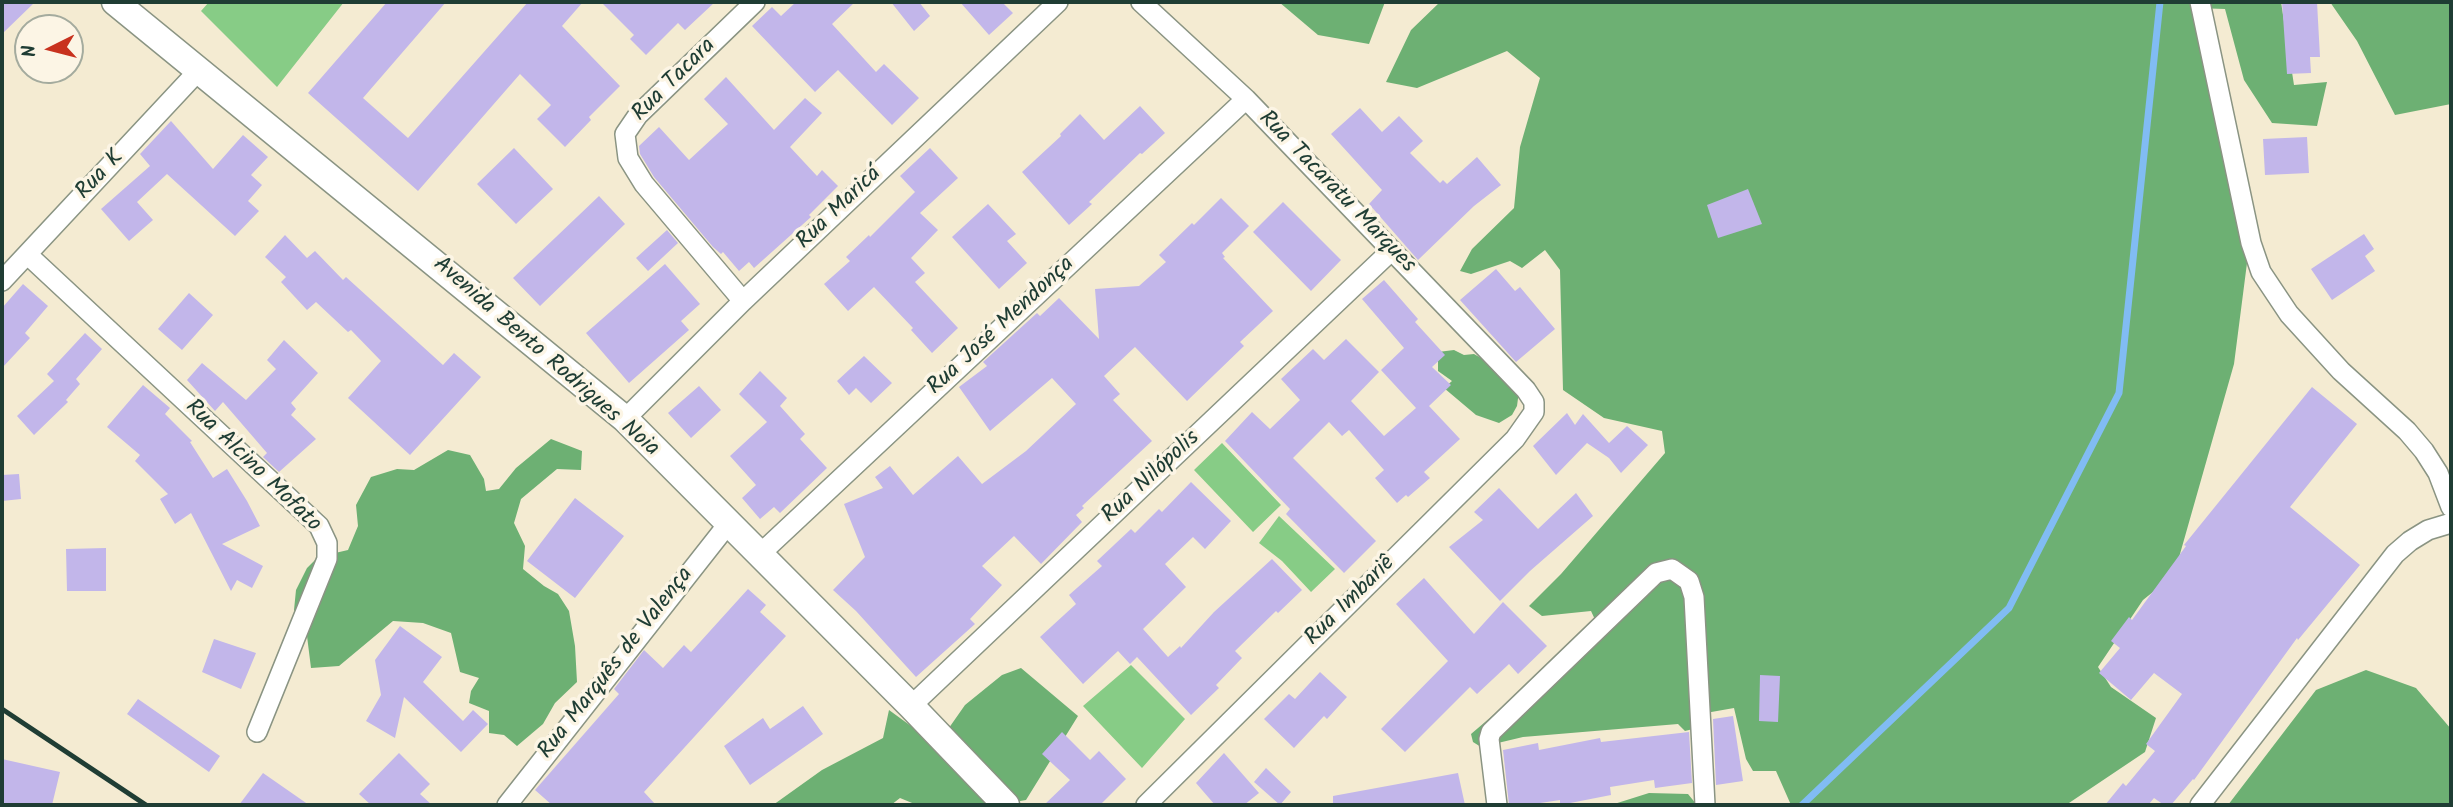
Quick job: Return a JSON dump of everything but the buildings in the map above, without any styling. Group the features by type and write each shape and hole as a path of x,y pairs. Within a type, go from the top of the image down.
{"street":[{"name":"Avenida Bento Rodrigues Noia","path":"115,2 625,419 912,706 1006,805"},
{"name":"Rua Tacara","path":"743,301 644,184 628,158 625,134 638,115 755,2"},
{"name":"Rua Maricá","path":"625,419 743,301 1058,2"},
{"name":"Rua Tacaratu Marques","path":"1141,2 1246,99 1526,390"},
{"path":"2200,2 2251,243 2261,272 2289,314 2306,333 2341,370 2407,431 2424,451 2438,473 2451,507"},
{"name":"Rua K","path":"2,281 200,69"},
{"name":"Rua José Mendonça","path":"759,555 1246,99"},
{"name":"Rua Nilópolis","path":"912,706 1392,250"},
{"name":"Rua Alcino Mofato","path":"28,255 319,526 327,543 327,559 257,732"},
{"name":"Rua Imbariê","path":"1146,805 1515,439 1534,412 1534,402 1526,390"},
{"path":"2200,805 2395,554 2428,530 2451,523"},
{"name":"Rua Marquês de Valença","path":"507,805 728,524"},
{"path":"1497,805 1489,739 1492,732 1656,573 1672,569 1689,581 1694,597 1705,805"}],"green space":[{"path":"209,2 344,2 277,87 201,11"},
{"path":"1279,2 1385,2 1369,44 1318,35"},
{"path":"1440,2 2281,2 2294,85 2327,82 2317,126 2272,123 2244,80 2225,9 2195,8 2247,263 2234,364 2174,575 2143,600 2098,667 2111,687 2156,718 2145,752 2066,805 1791,805 1776,771 1753,771 1746,759 1734,708 1700,714 1693,729 1685,731 1678,724 1523,737 1481,747 1473,742 1471,734 1598,626 1591,611 1542,616 1529,606 1561,574 1665,453 1662,431 1604,418 1563,390 1560,270 1545,250 1522,268 1510,261 1471,274 1460,271 1472,249 1514,208 1520,147 1540,78 1507,51 1417,88 1386,82 1411,30"},
{"path":"2330,2 2451,2 2451,104 2395,115 2357,41"},
{"path":"1454,350 1464,355 1474,354 1488,362 1519,391 1517,406 1512,415 1499,423 1476,415 1444,388 1452,381 1438,371 1438,352"},
{"path":"551,439 582,451 581,470 557,469 521,499 514,523 525,546 523,569 558,594 569,611 575,646 577,682 555,703 543,724 517,746 504,735 489,733 489,711 469,703 471,691 479,678 460,672 451,633 423,623 393,621 339,666 311,668 307,636 294,610 296,590 307,568 318,557 348,550 358,526 356,505 371,477 397,469 414,470 448,450 470,455 484,479 486,491 499,489 516,468"},
{"path":"1222,443 1281,505 1253,532 1194,470"},
{"path":"1279,516 1335,569 1311,592 1282,561 1259,543"},
{"path":"1131,665 1185,719 1142,768 1083,706"},
{"path":"1021,668 1078,716 1026,800 997,805 917,805 900,798 891,805 773,805 822,770 883,738 889,710 937,745 965,705 1002,675"},
{"path":"2366,670 2416,688 2451,729 2451,805 2228,805 2316,690"},
{"path":"1649,793 1688,794 1697,805 1611,805"}],"waterway":[{"path":"1802,805 2009,608 2119,393 2160,2"}],"railway":[{"path":"2,709 146,805"}]}
